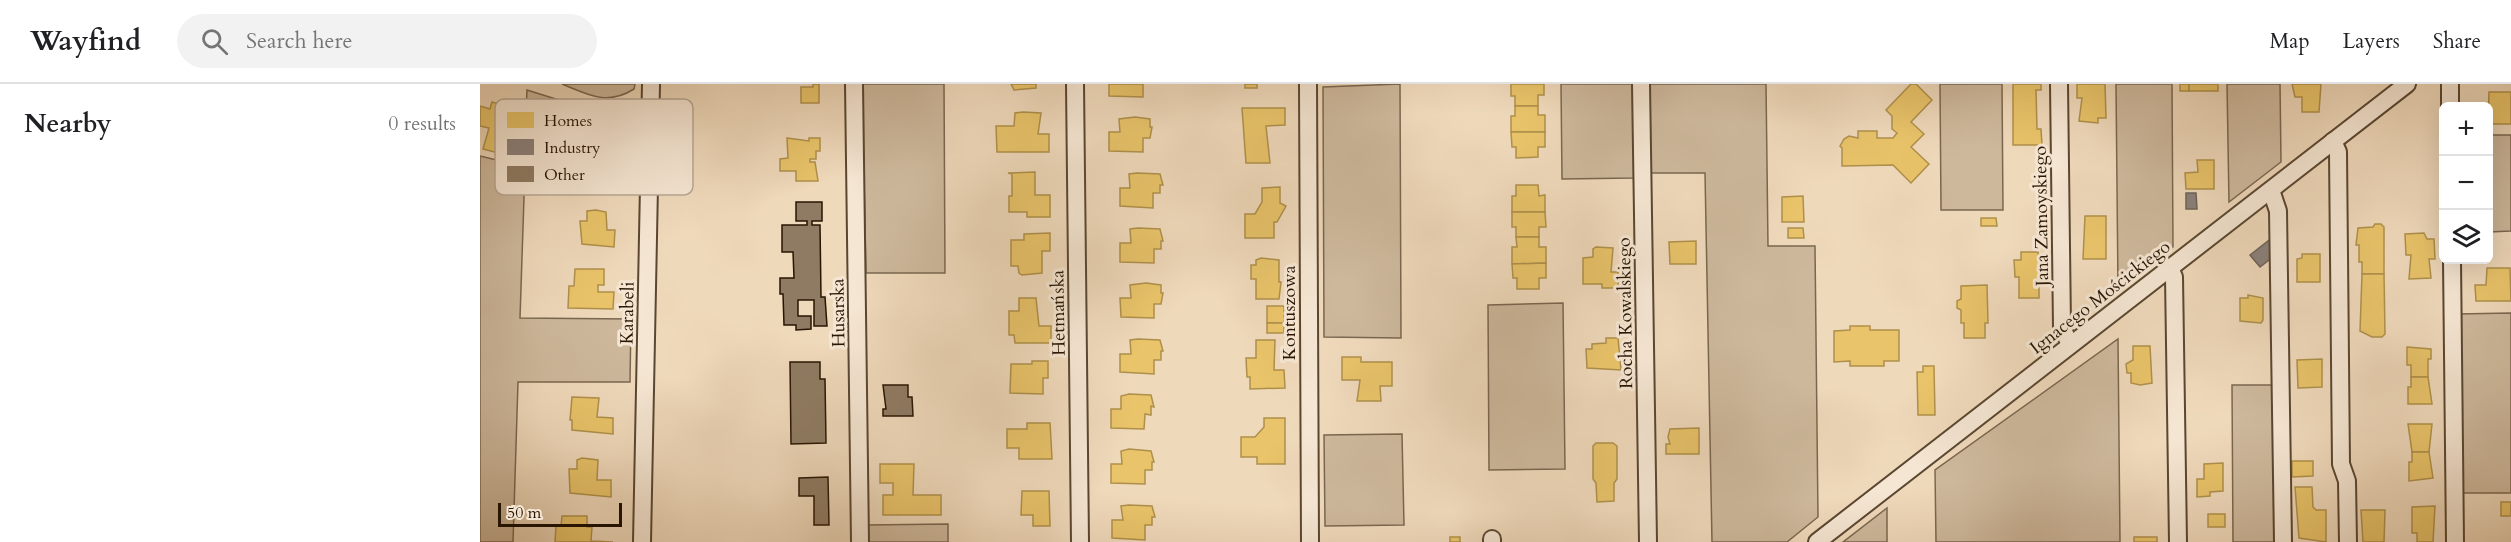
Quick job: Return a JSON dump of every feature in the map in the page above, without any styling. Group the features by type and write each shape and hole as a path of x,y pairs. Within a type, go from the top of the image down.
{"street":[{"name":"Karabeli","path":"651,84 651,99"},
{"name":"Husarska","path":"854,84 860,542"},
{"name":"Hetmańska","path":"1075,84 1080,542"},
{"name":"Kontuszowa","path":"1308,84 1310,542"},
{"name":"Rocha Kowalskiego","path":"1641,84 1648,542"},
{"name":"Jana Zamoyskiego","path":"2059,84 2062,327 2070,345"},
{"name":"Ignacego Mościckiego","path":"1825,539 2333,141 2391,90 2407,84"},
{"path":"2450,84 2450,102"},
{"path":"2333,141 2338,152 2341,464 2347,481 2348,542"},
{"path":"2271,189 2278,210 2283,542"},
{"name":"Karabeli","path":"642,542 649,195"},
{"path":"2452,264 2456,542"},
{"path":"2170,268 2174,277 2178,542"}],"shaded area":[{"path":"562,84 635,84 634,89 624,94 606,98 590,95"},
{"path":"862,84 944,84 945,273 866,273"},
{"path":"1400,84 1401,338 1324,337 1323,87"},
{"path":"1561,84 1633,84 1634,178 1562,179"},
{"path":"1648,84 1766,84 1768,246 1815,246 1818,517 1787,542 1712,542 1705,173 1649,173"},
{"path":"1940,84 2002,84 2003,210 1941,210"},
{"path":"2116,84 2172,84 2173,247 2118,288"},
{"path":"2227,84 2280,84 2281,162 2229,202"},
{"path":"527,90 556,99 527,99"},
{"path":"2493,135 2511,135 2511,231 2493,232"},
{"path":"480,156 495,160 495,195 524,195 520,318 631,319 630,382 518,382 513,542 480,542"},
{"path":"1563,303 1565,469 1489,470 1488,305"},
{"path":"2511,313 2511,493 2461,493 2458,314"},
{"path":"2118,339 2120,542 1936,542 1935,470"},
{"path":"2232,385 2274,385 2275,542 2233,542"},
{"path":"1402,434 1404,525 1325,526 1324,435"},
{"path":"1887,508 1887,542 1843,542"},
{"path":"948,524 948,542 867,542 867,525"}],"building: Homes":[{"path":"813,84 819,84 819,103 801,103 801,87 813,87"},
{"path":"1011,84 1036,84 1036,88 1014,90"},
{"path":"1109,84 1143,84 1143,97 1109,96"},
{"path":"1245,84 1257,84 1257,88 1245,88"},
{"path":"1511,84 1544,84 1544,95 1538,95 1538,106 1515,106 1515,96 1511,96"},
{"path":"1911,84 1916,84 1932,100 1911,122 1924,134 1911,147 1929,164 1911,183 1893,165 1842,166 1840,146 1849,136 1858,138 1858,131 1877,131 1877,138 1893,138 1897,133 1892,129 1892,116 1886,110"},
{"path":"2013,84 2041,84 2041,90 2036,90 2037,129 2041,129 2042,145 2013,145"},
{"path":"2077,84 2105,84 2106,118 2098,118 2098,123 2079,121 2082,98 2077,98"},
{"path":"2180,84 2189,84 2189,91 2180,91"},
{"path":"2189,84 2218,84 2218,91 2189,91"},
{"path":"2292,84 2321,84 2319,112 2302,112 2302,97 2295,97"},
{"path":"2489,92 2511,92 2511,124 2493,124 2493,102 2489,102"},
{"path":"492,102 495,103 495,152 483,149 489,128 480,126 480,106 490,109"},
{"path":"1515,106 1538,106 1538,115 1545,115 1545,132 1511,132 1511,116 1515,116"},
{"path":"1242,108 1285,108 1285,125 1266,126 1270,163 1246,163"},
{"path":"1015,113 1041,113 1038,134 1049,134 1049,152 997,152 996,126 1014,126"},
{"path":"1135,117 1150,119 1150,127 1152,127 1150,138 1143,138 1143,152 1109,151 1109,132 1120,132 1119,119"},
{"path":"1511,132 1545,132 1545,147 1538,147 1538,157 1516,158 1516,147 1512,147"},
{"path":"787,138 809,141 809,138 820,138 820,151 816,151 816,159 810,159 810,162 815,162 818,181 796,181 796,171 780,171 780,159 788,158"},
{"path":"2197,160 2214,160 2214,189 2186,189 2185,173 2198,172"},
{"path":"1035,172 1035,195 1050,195 1050,217 1027,217 1027,212 1009,212 1012,174 1008,173"},
{"path":"1129,174 1160,174 1163,185 1160,185 1160,193 1153,193 1153,208 1120,206 1120,188 1130,188"},
{"path":"1516,185 1538,185 1539,196 1545,195 1545,212 1512,212 1512,196 1516,196"},
{"path":"1280,187 1280,203 1286,206 1277,222 1274,222 1274,238 1245,238 1245,214 1255,214 1262,202 1262,188"},
{"path":"1803,196 1804,222 1782,222 1782,197"},
{"path":"587,211 606,212 607,230 615,230 614,247 582,244 580,221 587,221"},
{"path":"1512,212 1545,212 1546,227 1539,227 1539,237 1516,237 1516,227 1512,227"},
{"path":"2085,216 2106,216 2106,259 2083,259"},
{"path":"1981,218 1996,218 1997,226 1981,226"},
{"path":"2375,224 2381,224 2384,227 2384,274 2362,274 2359,245 2356,245 2358,228 2373,227"},
{"path":"1788,228 1803,228 1804,238 1788,238"},
{"path":"1130,229 1160,229 1163,241 1161,241 1161,249 1154,249 1154,263 1120,262 1120,243 1131,243"},
{"path":"1050,233 1050,251 1042,251 1042,273 1022,275 1019,273 1018,266 1011,266 1011,240 1024,240 1024,234"},
{"path":"2424,233 2427,239 2434,239 2435,259 2429,259 2431,278 2409,279 2411,255 2406,255 2405,234"},
{"path":"1516,237 1539,237 1539,247 1546,247 1546,263 1512,264 1512,247 1517,247"},
{"path":"1696,241 1696,264 1670,264 1669,242"},
{"path":"1596,247 1613,248 1611,272 1618,272 1618,288 1602,288 1602,284 1583,284 1583,258 1593,257 1593,249"},
{"path":"2021,252 2038,252 2039,260 2043,260 2043,277 2039,277 2039,298 2019,298 2019,277 2015,277 2014,260 2021,260"},
{"path":"2302,254 2320,254 2320,282 2297,282 2297,259 2302,258"},
{"path":"1261,258 1279,260 1279,282 1281,282 1279,299 1256,299 1256,279 1251,279 1251,265 1256,265 1256,260"},
{"path":"1546,263 1546,278 1539,278 1539,289 1517,289 1517,278 1513,278 1512,264"},
{"path":"2487,268 2510,268 2511,301 2476,301 2475,285 2486,285"},
{"path":"575,269 604,269 604,285 598,285 598,292 614,292 613,309 568,308 569,286 574,286"},
{"path":"2362,274 2384,274 2385,334 2382,337 2372,337 2360,331"},
{"path":"1146,283 1161,285 1161,293 1163,293 1161,304 1154,304 1154,318 1121,317 1120,298 1131,298 1130,285"},
{"path":"1987,285 1988,323 1985,323 1985,338 1964,338 1961,310 1957,308 1957,301 1961,299 1961,286"},
{"path":"2248,295 2263,298 2261,323 2240,321 2240,298 2248,298"},
{"path":"1019,298 1036,298 1039,326 1051,326 1051,343 1015,343 1014,335 1009,335 1009,311 1019,311"},
{"path":"1267,306 1284,306 1284,323 1267,323"},
{"path":"1267,323 1284,323 1284,333 1267,333"},
{"path":"1850,326 1870,326 1870,330 1899,330 1899,361 1884,361 1884,366 1850,366 1850,361 1834,362 1834,331 1850,330"},
{"path":"1606,338 1618,338 1621,370 1587,368 1586,349 1592,349 1592,344 1606,343"},
{"path":"1130,340 1160,340 1163,351 1161,351 1161,360 1154,360 1154,374 1120,372 1120,354 1131,354"},
{"path":"1256,340 1275,340 1274,370 1284,370 1285,388 1250,389 1246,358 1256,358"},
{"path":"2133,346 2150,346 2152,383 2140,385 2131,383 2131,373 2127,373 2126,364 2133,360"},
{"path":"2407,347 2431,349 2431,359 2428,359 2428,377 2411,377 2411,365 2407,365"},
{"path":"1342,357 1361,357 1361,362 1392,362 1392,386 1380,386 1381,401 1357,401 1360,380 1342,380"},
{"path":"2322,359 2322,387 2298,388 2297,360"},
{"path":"1032,361 1048,361 1048,378 1043,378 1043,394 1010,393 1011,364 1032,364"},
{"path":"1923,366 1934,366 1935,415 1918,415 1917,372 1923,372"},
{"path":"2411,377 2428,377 2432,404 2408,404 2408,387 2411,387"},
{"path":"1151,395 1154,407 1151,406 1151,415 1145,414 1144,429 1111,428 1111,409 1121,409 1121,396"},
{"path":"572,397 599,398 597,417 613,418 613,434 572,430 572,420 570,420"},
{"path":"1264,418 1285,418 1285,464 1257,464 1257,457 1241,457 1241,437 1255,437 1264,427"},
{"path":"1027,423 1050,423 1052,459 1019,459 1019,448 1007,448 1007,429 1027,429"},
{"path":"2408,424 2432,424 2429,452 2412,452"},
{"path":"1699,428 1699,454 1666,454 1666,444 1670,444 1668,437 1670,429"},
{"path":"1596,443 1613,443 1617,446 1614,501 1597,502 1596,483 1593,479 1593,446"},
{"path":"1129,449 1151,451 1154,462 1152,462 1152,470 1145,470 1145,484 1111,483 1111,464 1122,464 1121,451"},
{"path":"2412,452 2429,452 2433,478 2409,481 2409,462 2412,462"},
{"path":"582,458 598,460 597,480 611,480 611,497 570,493 569,469 577,469 577,460"},
{"path":"2292,461 2313,461 2313,476 2292,477"},
{"path":"2223,463 2223,491 2210,492 2210,496 2197,497 2197,479 2204,479 2204,464"},
{"path":"880,464 914,464 913,495 941,495 941,515 883,515 883,495 893,495 893,483 880,483"},
{"path":"2295,487 2312,487 2313,507 2316,510 2326,510 2326,542 2299,538"},
{"path":"1022,491 1049,491 1050,526 1033,526 1033,515 1021,515"},
{"path":"2501,502 2511,502 2511,516 2501,516"},
{"path":"1121,506 1152,506 1155,517 1152,517 1152,525 1145,525 1145,540 1112,538 1112,520 1123,520"},
{"path":"2435,506 2433,542 2417,542 2417,533 2412,533 2412,507"},
{"path":"2361,510 2385,510 2384,542 2363,542"},
{"path":"2208,514 2225,514 2225,527 2208,527"},
{"path":"562,516 587,516 587,527 592,527 591,541 613,542 555,542 556,526 561,526"},
{"path":"1450,537 1460,537 1460,542 1450,542"},
{"path":"2134,537 2157,537 2157,542 2134,542"}],"building: Industry":[{"path":"2186,193 2196,193 2197,209 2186,209"},
{"path":"2273,237 2273,257 2260,267 2250,255"}],"building: Other":[{"path":"796,202 822,202 822,221 812,221 812,225 820,225 821,297 825,297 827,326 814,326 814,300 798,300 798,316 811,316 811,329 796,330 796,325 784,325 780,278 794,278 793,252 782,252 782,225 807,225 807,221 796,221"},
{"path":"790,362 820,362 820,379 825,379 826,443 791,444"},
{"path":"883,385 908,385 908,397 912,397 913,416 883,416 883,409 886,409"},
{"path":"828,477 829,525 814,525 814,496 799,496 799,478"}]}
